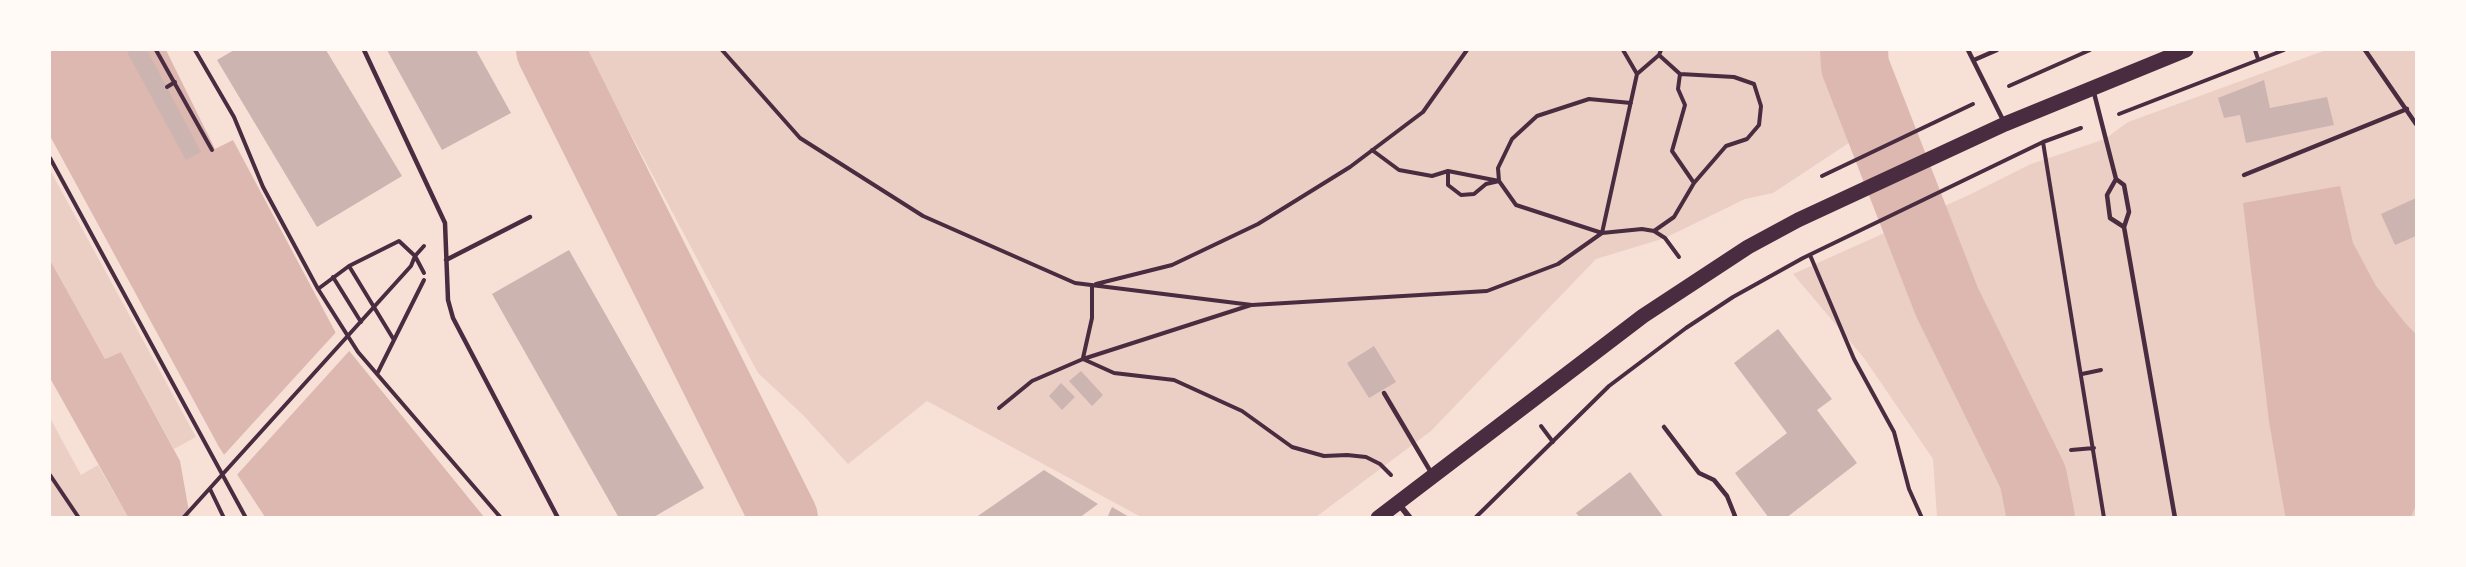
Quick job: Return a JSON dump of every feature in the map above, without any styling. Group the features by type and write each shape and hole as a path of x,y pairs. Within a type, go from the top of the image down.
{"main road":[{"path":"1378,518 1643,316 1698,279 1798,220 2161,54 2186,50"}],"street":[{"path":"1398,502 1410,518"}],"lane":[{"path":"364,50 446,224 448,300 453,318 558,518"},
{"path":"1968,50 2005,124"},
{"path":"1974,60 1997,50"},
{"path":"2365,50 2416,124"},
{"path":"2093,87 2116,178 2124,185 2129,212 2124,227 2175,518"},
{"path":"2244,175 2407,110"},
{"path":"2116,178 2107,195 2110,218 2124,227"},
{"path":"446,261 530,217"},
{"path":"1383,393 1433,476"},
{"path":"1664,427 1699,473 1714,480 1727,496 1735,516 1733,518"}],"path":[{"path":"156,50 212,150"},
{"path":"195,50 234,117 263,187 318,289 358,352 501,518"},
{"path":"722,50 800,138 923,216 1075,283 1252,304 1487,291 1558,264 1602,233 1637,74 1660,52 1680,74 1734,77 1754,84 1761,106 1759,125 1747,139 1726,146 1694,183 1674,217 1654,231"},
{"path":"1092,285 1172,266 1258,224 1350,167 1423,112 1467,50"},
{"path":"1623,50 1637,74"},
{"path":"2002,89 2090,50"},
{"path":"2254,50 2258,59"},
{"path":"2120,114 2284,50"},
{"path":"1680,74 1678,89 1685,105 1672,151 1694,183"},
{"path":"167,87 175,82"},
{"path":"1631,103 1588,99 1537,116 1512,139 1498,168 1499,181 1516,205 1602,233 1642,229 1654,231 1665,238 1679,257"},
{"path":"1827,174 1980,101"},
{"path":"1475,518 1609,386 1686,328 1733,297 1810,255 1960,182 2043,142 2081,128"},
{"path":"2043,142 2104,518"},
{"path":"1372,150 1399,170 1432,176 1448,171 1499,181"},
{"path":"50,158 246,518"},
{"path":"1448,171 1448,185 1461,195 1474,194 1486,184 1499,181"},
{"path":"318,289 349,266 399,241 415,256 425,276 377,374"},
{"path":"1810,255 1854,360 1894,432 1909,489 1922,518"},
{"path":"349,266 394,340"},
{"path":"183,518 411,266"},
{"path":"333,277 361,322"},
{"path":"1083,359 1092,318 1092,285"},
{"path":"999,408 1032,381 1083,359 1252,304"},
{"path":"1083,359 1114,373 1174,380 1242,411 1292,447 1324,456 1366,457 1380,464 1391,475"},
{"path":"2082,374 2101,370"},
{"path":"1540,425 1553,442"},
{"path":"2071,450 2094,448"},
{"path":"50,475 79,518"},
{"path":"210,488 224,518"}],"shaded area":[{"path":"50,50 166,50 215,149 233,140 338,337 484,517 265,517 219,447 50,136"},
{"path":"586,50 1846,50 1861,135 1773,193 1745,199 1665,238 1596,259 1431,431 1316,517 1141,517 927,401 848,464 803,415 758,373"},
{"path":"2326,50 2416,50 2416,517 1937,517 1933,459 1864,358 1793,274 1969,195 2031,164 2105,139 2128,122"},
{"path":"50,170 196,437 174,449 121,352 105,359 50,260"},
{"path":"2340,186 2353,243 2376,286 2416,334 2416,505 2411,517 2288,518 2285,515 2269,421 2243,203"},
{"path":"50,260 105,359 121,352 180,461 190,517 128,517 50,378"},
{"path":"50,418 81,475 98,465 128,517 50,517"}],"pier":[{"path":"338,330 351,349 235,477 222,457"}],"building":[{"path":"147,50 201,152 186,160 127,52"},
{"path":"234,50 326,50 402,176 317,227 217,60"},
{"path":"387,50 476,50 511,113 442,150"},
{"path":"2264,80 2270,108 2327,97 2334,125 2246,143 2240,115 2224,118 2218,98"},
{"path":"2416,198 2416,236 2395,245 2381,214"},
{"path":"569,250 704,488 652,518 619,518 492,294"},
{"path":"1778,329 1832,399 1817,410 1857,463 1786,518 1769,518 1735,473 1787,433 1734,363"},
{"path":"1374,346 1396,382 1369,398 1347,363"},
{"path":"1081,371 1103,395 1092,406 1069,381"},
{"path":"1061,383 1075,397 1062,410 1049,396"},
{"path":"1044,470 1098,504 1079,518 975,518"},
{"path":"1630,472 1664,518 1580,518 1576,513"},
{"path":"1112,507 1131,518 1107,518"}],"waterway":[{"path":"550,50 784,518"},
{"path":"1854,50 1855,66 1947,302 2033,477 2041,518"}]}
